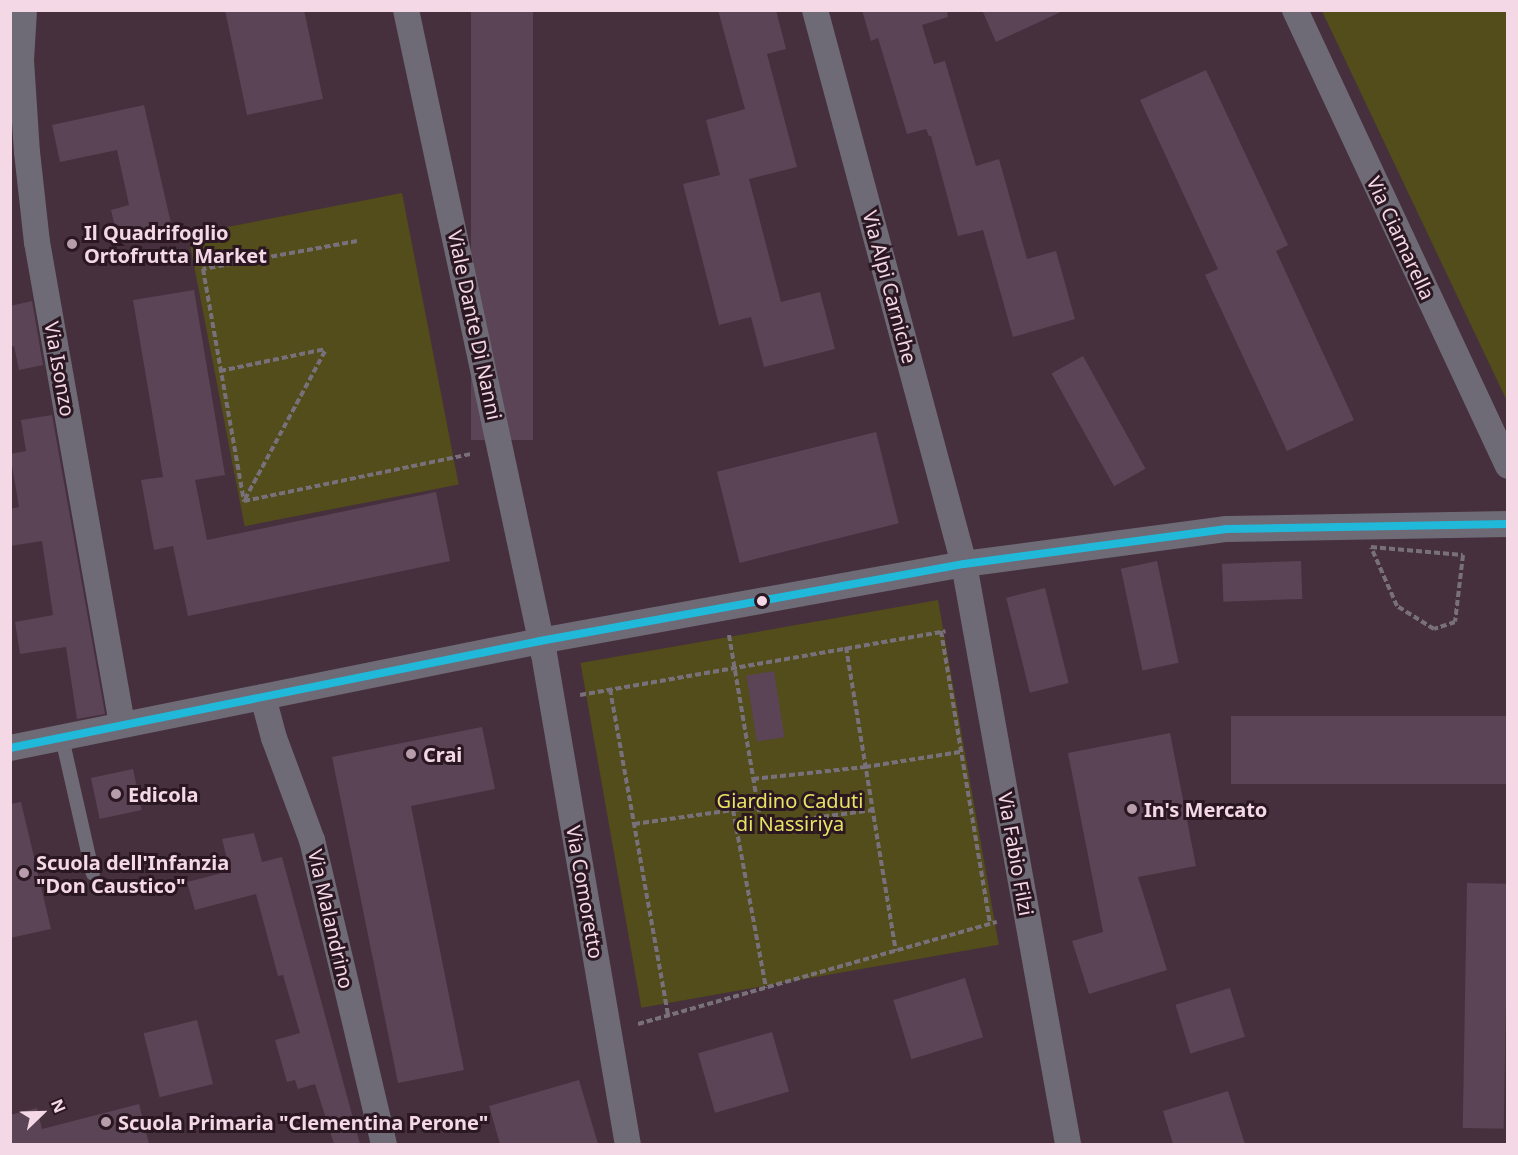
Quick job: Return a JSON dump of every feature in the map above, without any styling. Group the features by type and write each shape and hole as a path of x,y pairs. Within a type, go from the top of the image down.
{"street":[{"name":"Via Isonzo","path":"24,10 21,60 27,152 38,242 122,725"},
{"name":"Viale Dante Di Nanni","path":"406,10 502,448 540,641"},
{"name":"Via Alpi Carniche","path":"815,10 964,564"},
{"name":"Via Ciamarella","path":"1295,10 1508,466"},
{"path":"10,748 540,641 964,564 1227,529 1508,524"},
{"name":"Via Fabio Filzi","path":"964,564 1068,1144"},
{"name":"Via Comoretto","path":"540,641 628,1144"},
{"name":"Via Malandrino","path":"263,697 274,738 312,840 384,1144"}],"lane":[{"path":"62,738 93,874"}],"path":[{"path":"244,501 202,269 357,241"},
{"path":"220,371 326,349 244,501"},
{"path":"244,501 456,458"},
{"path":"1371,547 1463,555 1455,622 1434,629 1397,606 1371,547"},
{"path":"725,607 761,825 873,810"},
{"path":"552,700 975,625"},
{"path":"941,631 990,924"},
{"path":"846,647 896,951"},
{"path":"610,689 668,1016"},
{"path":"753,779 866,767 961,752"},
{"path":"634,824 758,806"},
{"path":"733,810 766,988"},
{"path":"609,1033 1026,914"}],"green space":[{"path":"1322,11 1507,11 1507,401"},
{"path":"402,193 459,485 245,526 188,235"},
{"name":"Giardino Caduti di Nassiriya","path":"938,600 999,945 641,1008 581,663"}],"building":[{"path":"225,10 304,10 323,99 247,115"},
{"path":"471,10 533,10 533,440 471,440"},
{"path":"718,10 776,10 786,49 767,54 797,167 749,179 781,302 820,292 835,349 764,367 751,317 719,325 683,184 720,175 706,120 745,109"},
{"path":"862,10 947,10 948,17 922,25 934,64 945,61 976,166 999,159 1027,259 1056,251 1075,319 1013,337 983,230 958,236 931,136 926,129 907,134 878,38 871,41"},
{"path":"982,10 1065,10 996,42"},
{"path":"1206,70 1288,245 1276,251 1354,420 1287,451 1205,275 1218,269 1140,100"},
{"path":"144,105 173,232 119,244 111,210 129,205 117,150 60,162 52,125"},
{"path":"194,290 225,475 195,480 207,540 436,492 450,561 188,616 173,546 154,550 141,480 163,477 133,300"},
{"path":"32,301 43,365 19,370 14,346 10,347 10,306"},
{"path":"1083,356 1146,469 1114,486 1052,373"},
{"path":"52,415 105,714 77,719 66,647 20,654 15,622 53,615 42,541 10,546 10,509 19,507 10,454 26,451 21,420"},
{"path":"876,432 899,523 740,563 717,472"},
{"path":"1157,561 1179,663 1142,670 1121,569"},
{"path":"1301,561 1302,599 1223,602 1222,564"},
{"path":"1045,588 1069,683 1030,693 1006,598"},
{"path":"774,671 784,737 757,742 746,675"},
{"path":"1231,716 1508,716 1508,784 1231,784"},
{"path":"482,727 495,789 411,806 464,1070 398,1083 332,757"},
{"name":"In's Mercato","path":"1170,733 1196,866 1138,877 1167,970 1089,994 1072,941 1103,932 1068,753"},
{"name":"Edicola","path":"133,769 142,810 100,819 91,778"},
{"name":"Scuola dell'Infanzia \"Don Caustico\"","path":"21,802 51,929 10,938 10,804"},
{"path":"254,833 262,862 282,857 360,1144 334,1144 315,1084 298,1089 295,1080 287,1082 275,1040 300,1033 283,975 278,976 256,894 195,910 187,882 230,871 222,839"},
{"path":"1467,883 1508,884 1504,1129 1463,1128"},
{"path":"965,978 983,1037 911,1059 893,1000"},
{"path":"1230,988 1245,1037 1190,1053 1175,1005"},
{"path":"197,1020 213,1084 160,1097 144,1033"},
{"path":"772,1032 789,1092 715,1113 698,1053"},
{"path":"579,1080 598,1144 500,1144 489,1106"},
{"path":"1228,1091 1245,1144 1173,1144 1163,1111"},
{"name":"Scuola Primaria \"Clementina Perone\"","path":"139,1104 149,1144 10,1144 10,1115 37,1108 42,1129"}],"transit line":[{"path":"10,748 540,641 964,564 1227,529 1508,524"}],"place":[{"name":"Il Quadrifoglio Ortofrutta Market","path":"72,244"},
{"name":"Crai","path":"411,754"},
{"name":"Edicola","path":"116,794"},
{"name":"In's Mercato","path":"1132,809"},
{"name":"Scuola dell'Infanzia \"Don Caustico\"","path":"24,873"},
{"name":"Scuola Primaria \"Clementina Perone\"","path":"106,1122"}]}
